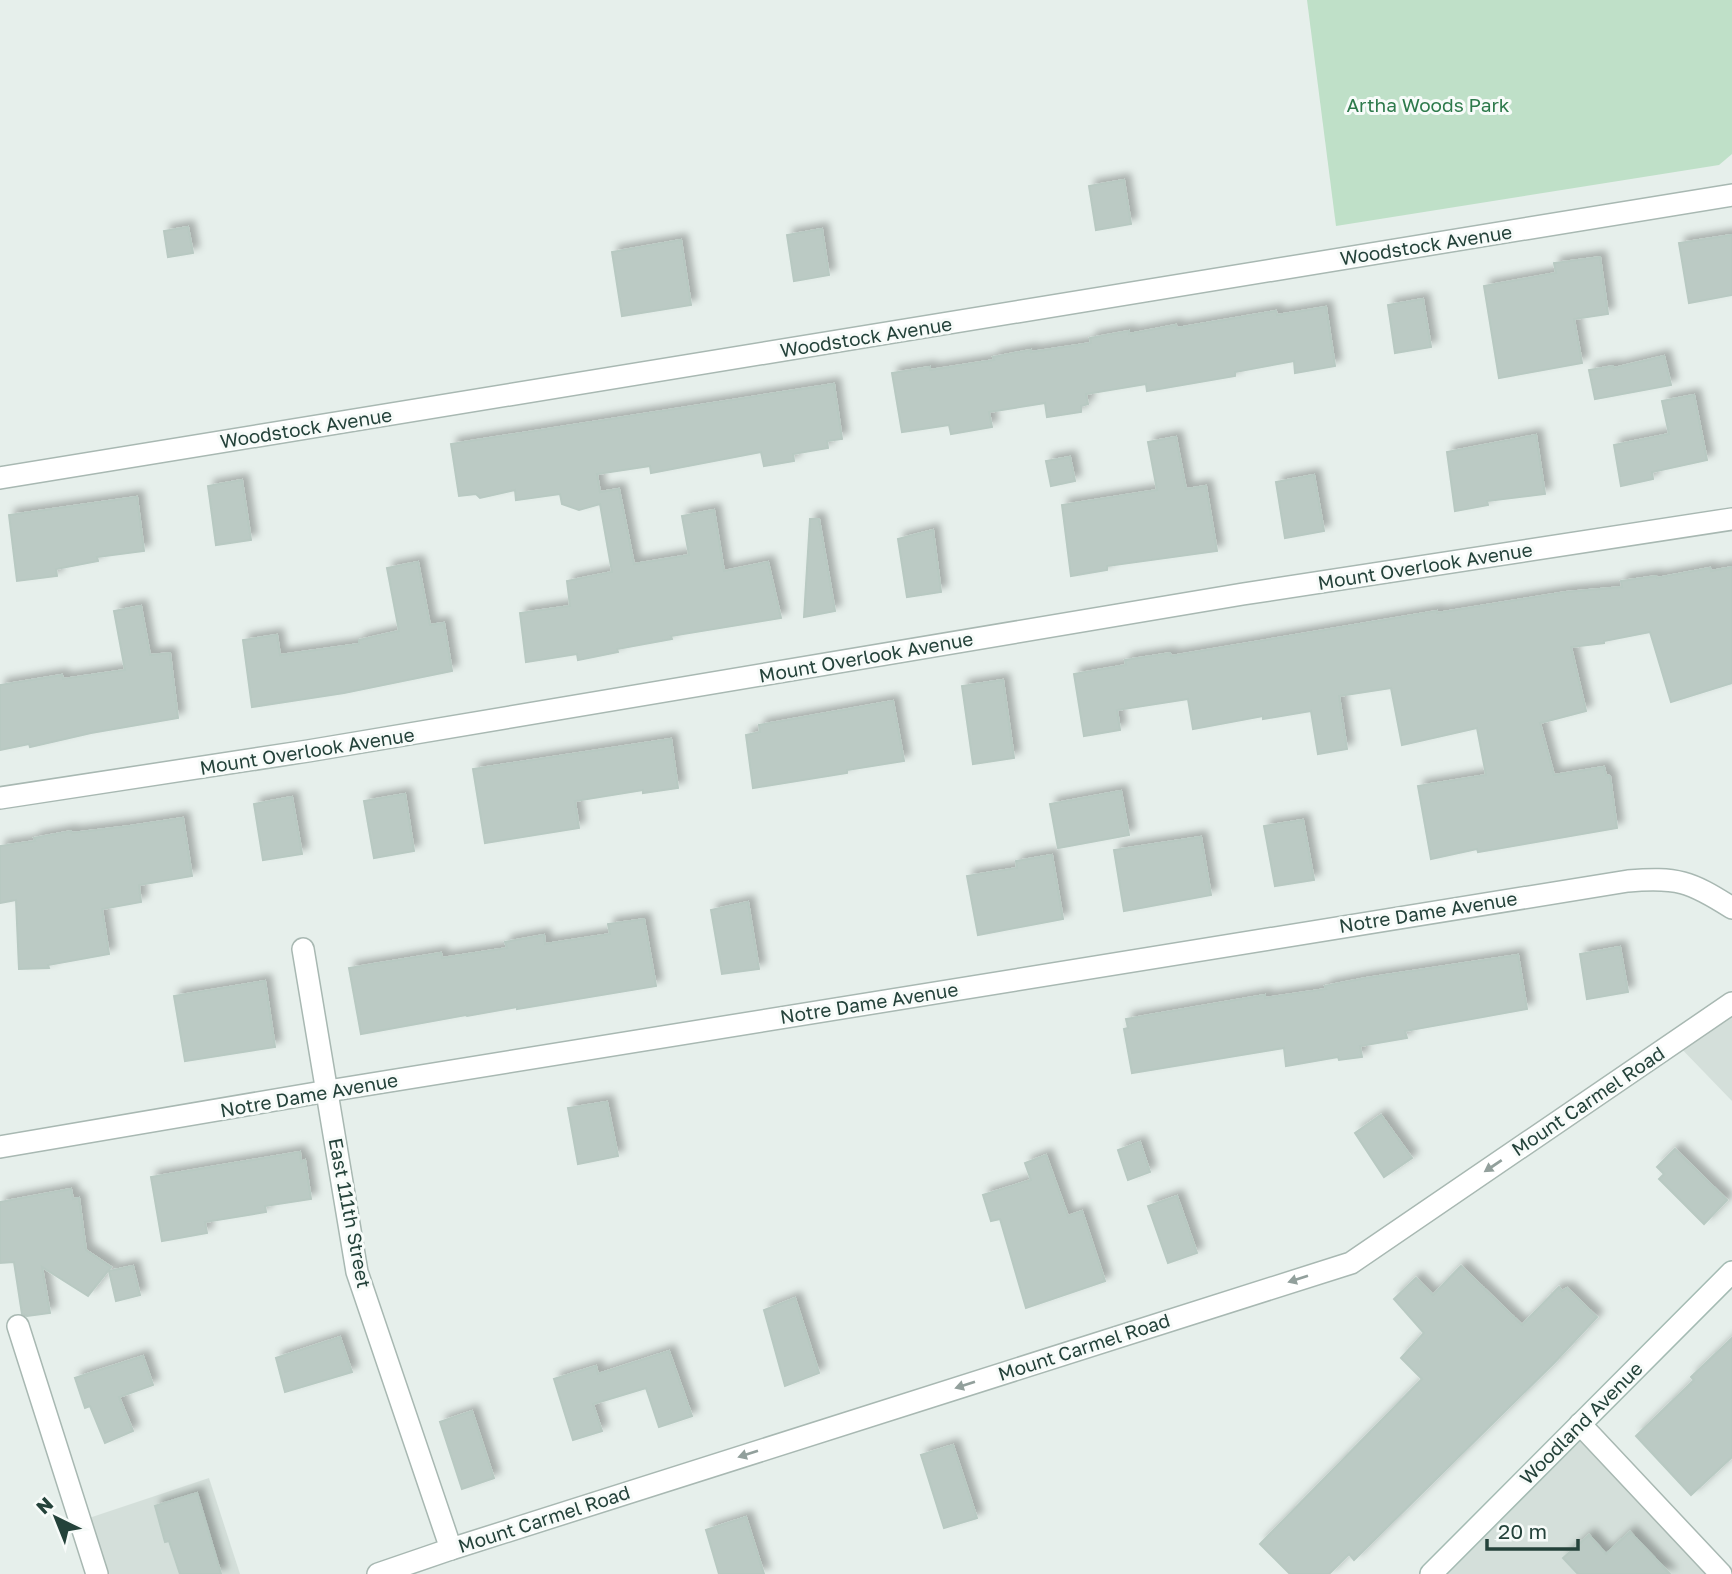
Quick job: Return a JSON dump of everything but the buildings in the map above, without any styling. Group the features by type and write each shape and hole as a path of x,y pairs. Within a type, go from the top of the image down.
{"street":[{"name":"Woodstock Avenue","path":"0,478 1732,195"},
{"name":"Mount Overlook Avenue","path":"0,798 308,751 1243,594 1732,519"},
{"name":"Notre Dame Avenue","path":"0,1147 328,1091 1628,881 1662,878 1690,884 1732,908"},
{"name":"East 111th Street","path":"303,949 357,1272 451,1549"},
{"name":"Mount Carmel Road","path":"378,1574 1351,1263 1732,1003"},
{"name":"Woodland Avenue","path":"1431,1574 1732,1272"},
{"path":"18,1326 97,1574"},
{"path":"1580,1424 1721,1574"}],"shaded area":[{"path":"1732,1003 1732,1101 1675,1042"},
{"path":"1580,1424 1721,1574 1431,1574"},
{"path":"209,1478 240,1574 97,1574 80,1521"}],"green space":[{"name":"Artha Woods Park","path":"1307,0 1732,0 1732,154 1719,165 1336,226"}]}
